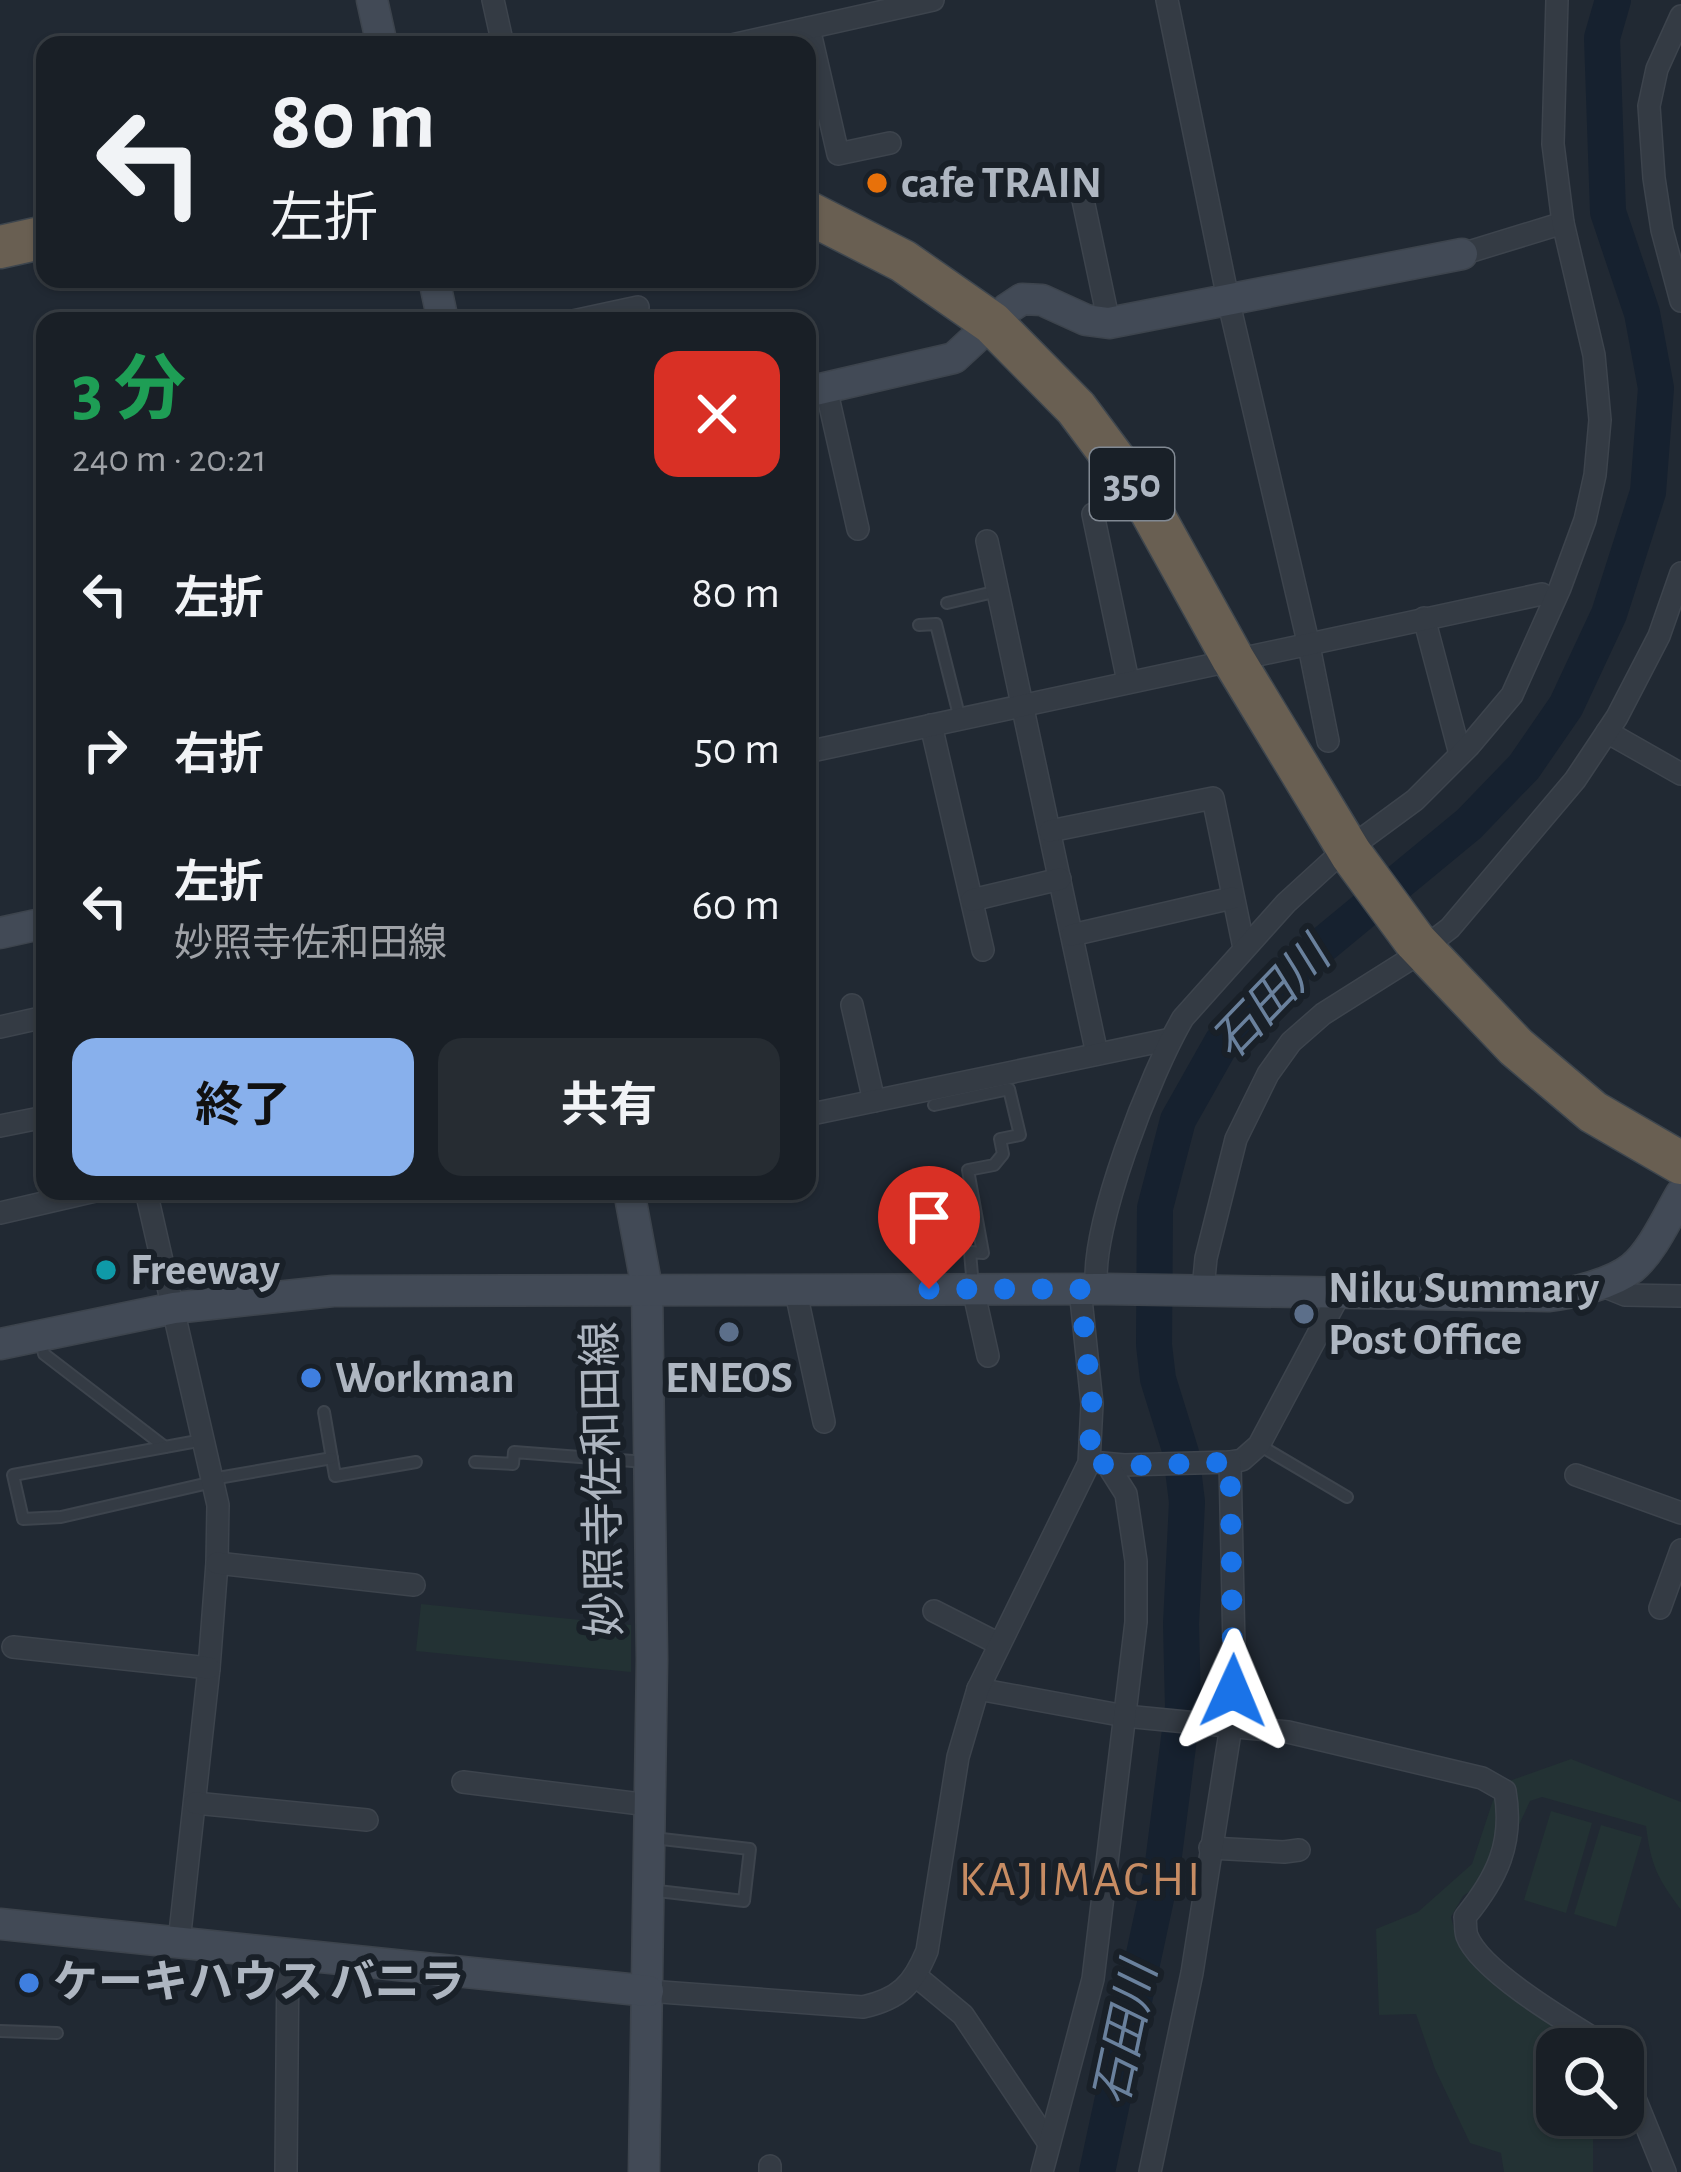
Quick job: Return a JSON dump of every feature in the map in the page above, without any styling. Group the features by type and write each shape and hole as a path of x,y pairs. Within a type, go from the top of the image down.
{"highway":[{"name":"350","path":"816,217 903,261 992,323 1076,408 1146,502 1233,659 1350,851 1419,945 1516,1048 1593,1112 1681,1163"},
{"path":"0,247 36,239"}],"street":[{"path":"372,0 380,36"},
{"path":"494,0 501,36"},
{"path":"773,36 933,0"},
{"path":"1168,0 1228,299 1328,741"},
{"path":"1042,2172 1093,1979 1129,1716 1136,1622 1136,1561 1126,1494 1107,1464 1092,1404 1094,1273 1108,1203 1144,1102 1183,1018 1286,903 1415,800 1460,754 1512,695 1550,615 1585,520 1600,420 1594,356 1563,223 1553,144 1557,0"},
{"path":"1681,16 1657,69 1648,106 1662,230 1681,301"},
{"path":"809,28 811,36"},
{"path":"816,58 838,154 890,143"},
{"path":"1079,181 1109,323"},
{"path":"858,529 817,390 954,358 1022,299 1042,300 1086,320 1109,323 1462,254 1563,223"},
{"path":"621,312 638,307"},
{"path":"1093,514 1128,681"},
{"path":"987,541 1097,1054"},
{"path":"1199,1289 1236,1139 1268,1074 1291,1042 1324,1014 1450,928 1574,781 1660,636 1681,573"},
{"path":"816,750 1541,594"},
{"path":"1424,618 1460,754"},
{"path":"931,725 982,950"},
{"path":"1607,732 1681,774"},
{"path":"1050,831 1213,798 1244,948"},
{"path":"972,900 1060,879"},
{"path":"1072,934 1232,898"},
{"path":"0,933 36,925"},
{"path":"852,1005 874,1101"},
{"path":"0,1027 36,1019"},
{"path":"816,1113 1171,1039"},
{"path":"0,1126 36,1119"},
{"name":"妙照寺佐和田線","path":"644,2172 652,1659 647,1288 1199,1289 1548,1296 1598,1284 1632,1268 1681,1194"},
{"path":"0,1213 56,1200"},
{"path":"148,1200 218,1504 209,1668 179,1942"},
{"path":"0,1344 174,1308 334,1291 647,1288 631,1200"},
{"path":"1632,1268 1681,1243"},
{"path":"1598,1284 1625,1295 1681,1296"},
{"path":"796,1288 824,1422"},
{"path":"973,1289 988,1356"},
{"path":"1107,1464 1242,1460 1259,1445 1340,1293"},
{"path":"1150,2172 1192,1973 1234,1648 1222,1462"},
{"path":"0,1924 648,1991 863,2007 882,2002 916,1976 927,1951 958,1757 978,1689 999,1644 1107,1464"},
{"path":"1576,1475 1681,1514"},
{"path":"1660,1608 1681,1550"},
{"path":"218,1563 414,1585"},
{"path":"934,1611 999,1644"},
{"path":"13,1647 209,1668"},
{"path":"978,1689 1129,1716 1288,1732 1482,1778 1505,1791 1504,1852 1487,1891 1466,1917 1466,1933 1475,1950 1514,1986 1579,2028"},
{"path":"463,1782 649,1805"},
{"path":"195,1803 367,1820"},
{"path":"1210,1848 1299,1850"},
{"path":"286,2172 288,1955"},
{"path":"916,1976 963,2015 1048,2142"},
{"path":"1644,2120 1665,2172"}],"lane":[{"path":"947,603 998,591"},
{"path":"919,625 937,624 960,719"},
{"path":"934,1105 1009,1089 1020,1136 1000,1139 1003,1154 994,1165 968,1170 983,1253 970,1252 973,1289"},
{"path":"40,1336 44,1354 166,1447"},
{"path":"324,1412 335,1476 416,1462"},
{"path":"203,1440 13,1475 22,1519 61,1516 212,1480 332,1458"},
{"path":"1259,1445 1347,1497"},
{"path":"475,1462 513,1464 514,1451 649,1462"},
{"path":"649,1838 750,1850 744,1901 649,1890"},
{"path":"0,2031 57,2033"}],"shaded area":[{"path":"421,1604 631,1625 631,1672 416,1651"},
{"path":"1571,1759 1681,1802 1681,1910 1656,1871 1646,1826 1542,1797 1530,1801 1504,1858 1487,1879 1463,1896 1451,1917 1457,1940 1504,1981 1572,2028 1536,2028 1536,2136 1593,2136 1593,2172 1504,2172 1501,2153 1470,2143 1435,2069 1416,2014 1379,2015 1376,1929 1418,1912 1472,1864 1498,1785"},
{"path":"1551,1811 1592,1823 1566,1913 1524,1900"},
{"path":"1601,1825 1642,1837 1616,1927 1574,1914"}],"waterway":[{"name":"石田川","path":"1097,2172 1162,1871 1183,1707 1181,1624 1187,1502 1181,1453 1158,1379 1154,1345 1155,1208 1178,1120 1222,1042 1291,971 1469,824 1524,767 1566,706 1609,614 1648,492 1656,388 1642,313 1608,212 1602,38 1613,0"}],"place":[{"name":"cafe TRAIN","path":"877,183"},
{"name":"Freeway","path":"106,1270"},
{"name":"Niku Summary Post Office","path":"1304,1314"},
{"name":"ENEOS","path":"729,1332"},
{"name":"Workman","path":"311,1378"},
{"name":"ケーキハウス バニラ","path":"29,1983"}],"district":[{"name":"KAJIMACHI","path":"1081,1881"}],"route":[{"path":"929,1289 1080,1289 1092,1404 1089,1463 1230,1462 1233,1691"}]}
